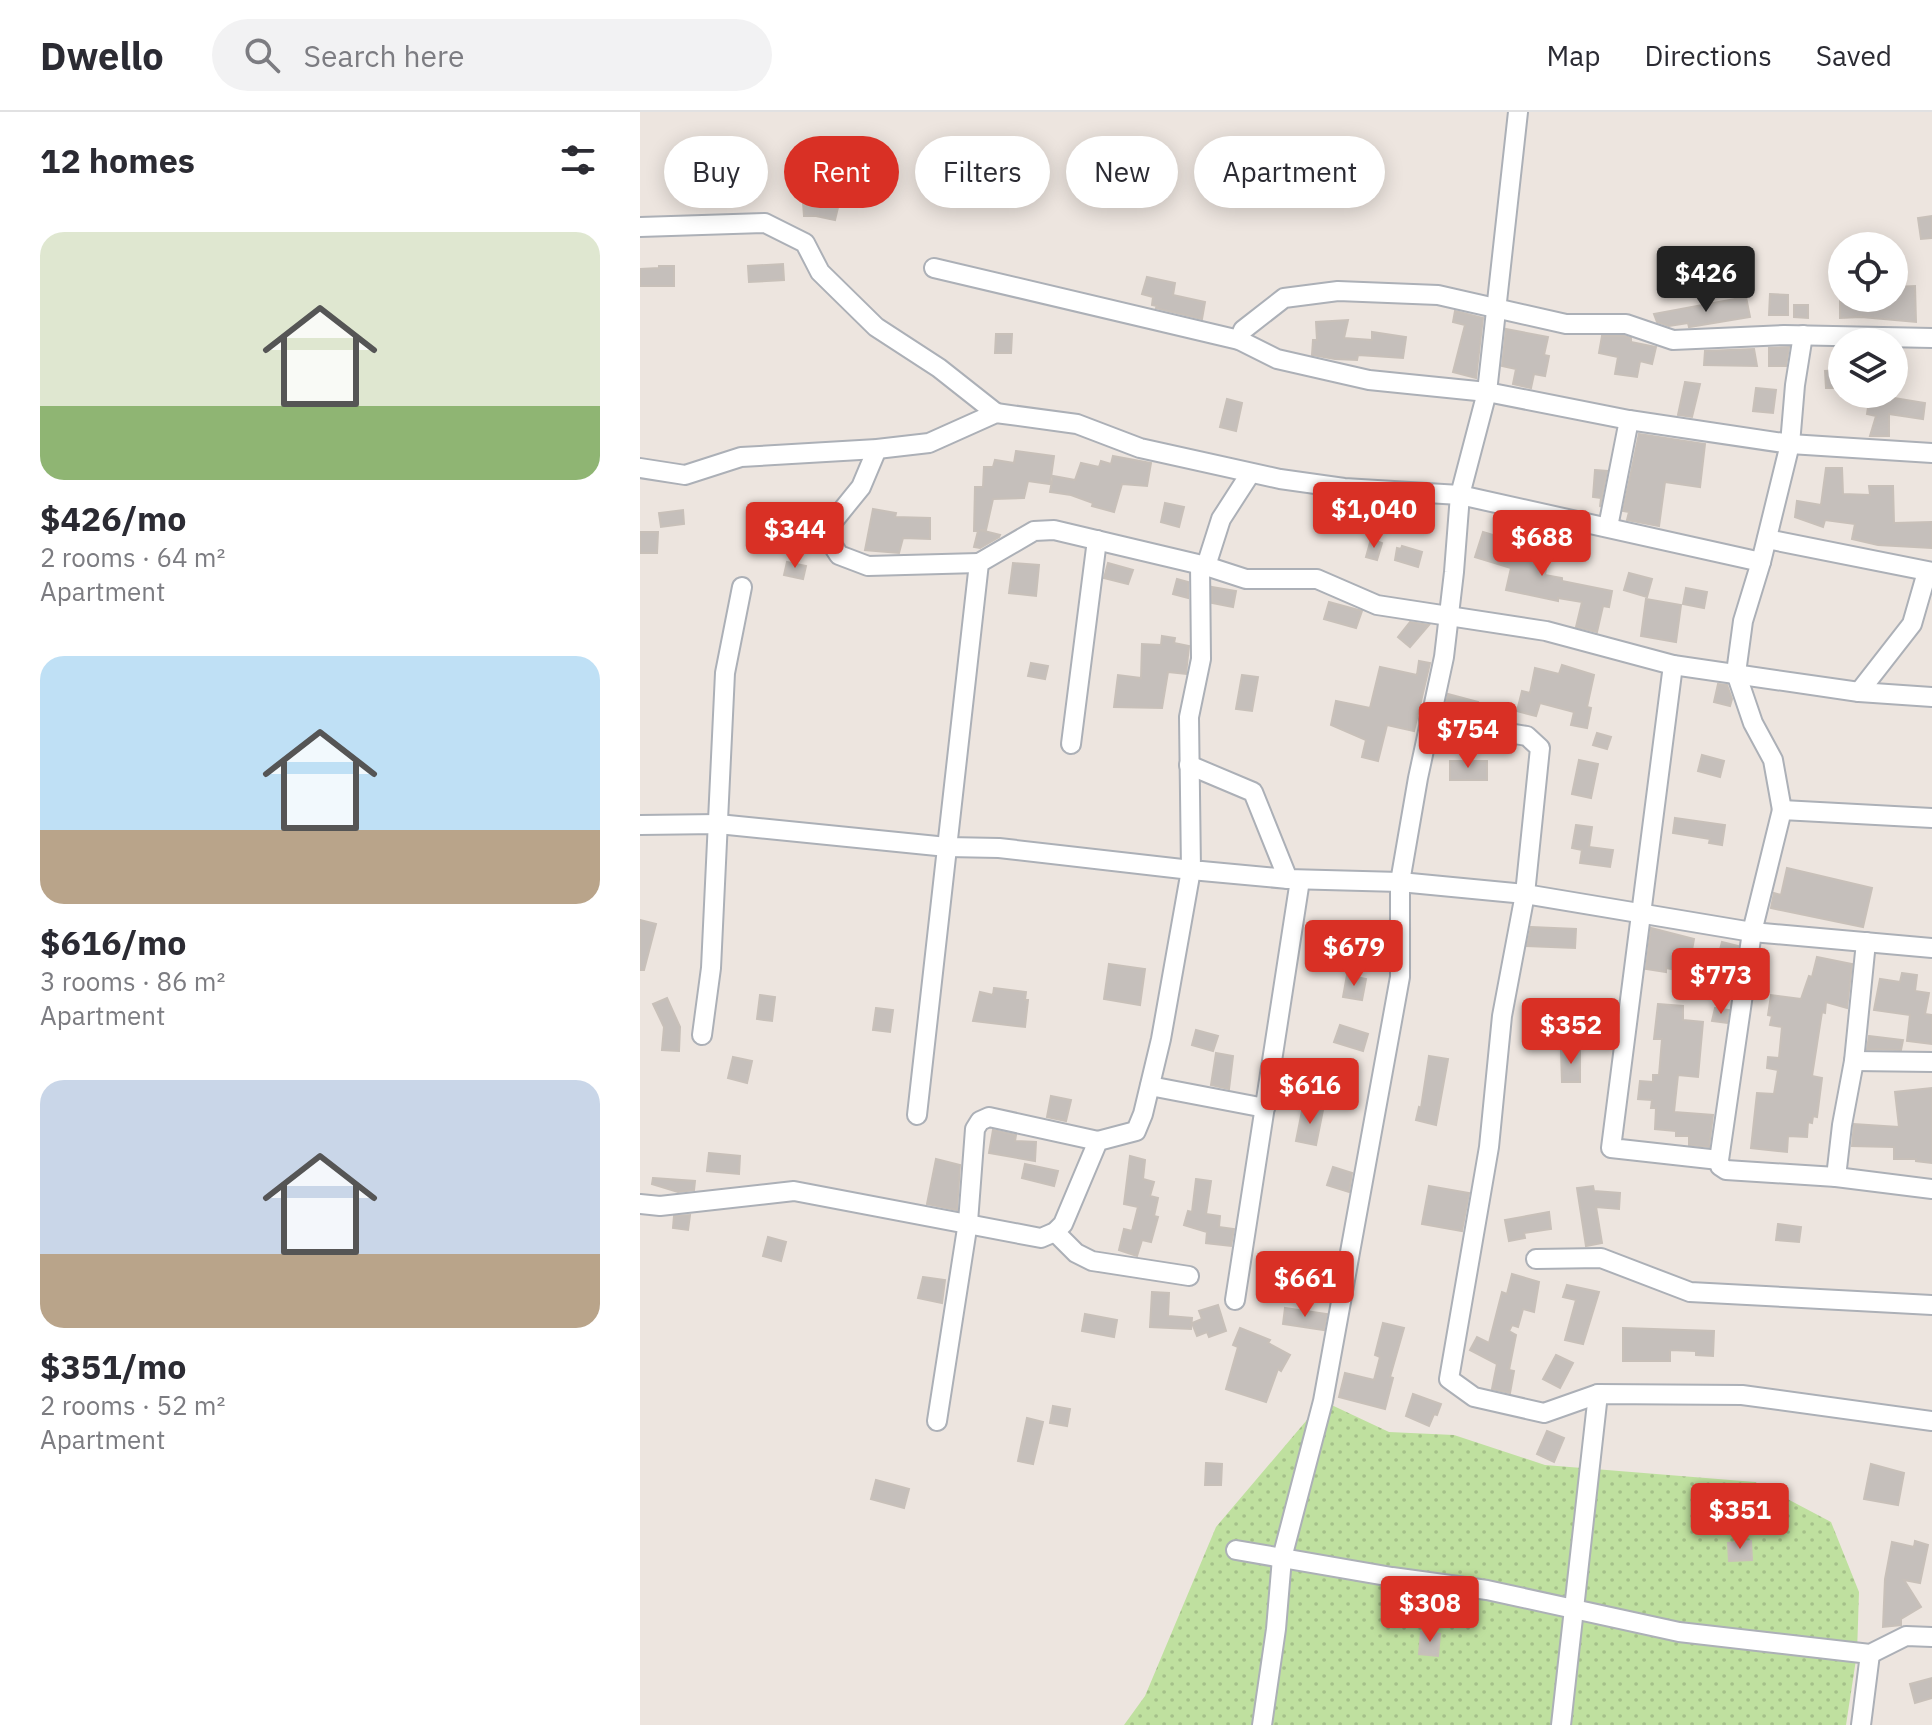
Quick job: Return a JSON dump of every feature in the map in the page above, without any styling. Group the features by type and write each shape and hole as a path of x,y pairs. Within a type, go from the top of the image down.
{"street":[{"path":"1262,1725 1276,1629 1282,1558 1323,1401 1400,977 1400,882 1429,720 1444,657 1460,495 1487,392 1518,112"},
{"path":"640,227 765,223 805,243 820,272 876,327 939,368 996,413 1077,424 1140,448 1250,474 1344,488 1460,495 1761,562"},
{"path":"934,268 1239,340 1277,359 1369,380 1487,392 1629,420 1790,444 1932,453"},
{"path":"1239,340 1243,330 1284,298 1338,291 1438,295 1566,324 1626,324 1673,340 1803,335 1932,338"},
{"path":"1803,335 1790,444 1743,621 1736,673 1753,723 1773,760 1782,810 1752,932 1719,1160 1720,1166 1726,1170 1836,1177 1932,1189"},
{"path":"640,468 685,475 741,457 929,443 996,413"},
{"path":"1608,527 1629,420"},
{"path":"877,449 861,487 831,524 828,538 839,555 868,566 979,563 1034,531 1054,530 1203,565 1246,579 1317,579 1377,605 1546,631 1673,665 1859,692 1932,697"},
{"path":"937,1421 968,1222 975,1129 980,1121 989,1117 1098,1141 1136,1131 1165,1020 1191,870 1189,717 1201,659 1203,565 1221,519 1250,474"},
{"path":"1767,539 1930,572 1912,624 1859,692"},
{"path":"1071,744 1097,540"},
{"path":"917,1115 979,563"},
{"path":"702,1035 711,968 725,673 742,587"},
{"path":"1673,665 1611,1148 1719,1160"},
{"path":"1429,720 1527,736 1540,748 1525,894 1502,1016 1489,1147 1449,1379 1474,1397 1544,1413 1598,1394 1742,1395 1932,1421"},
{"path":"1189,765 1253,792 1294,880 1265,1108 1235,1300"},
{"path":"1782,810 1932,818"},
{"path":"640,825 718,824 947,847 1030,851 1294,880 1400,882 1525,894 1752,932 1932,948"},
{"path":"1836,1177 1854,1061 1866,942"},
{"path":"1854,1061 1932,1062"},
{"path":"1150,1086 1265,1108"},
{"path":"640,1204 660,1206 794,1191 1041,1238 1055,1232 1063,1224 1098,1141"},
{"path":"1055,1232 1076,1253 1092,1261 1189,1276"},
{"path":"1536,1259 1601,1258 1690,1292 1932,1305"},
{"path":"1561,1725 1598,1394"},
{"path":"1236,1550 1487,1590 1679,1632 1870,1654 1906,1636 1932,1637"},
{"path":"1861,1725 1870,1654"}],"green space":[{"path":"1323,1401 1389,1432 1454,1435 1545,1465 1755,1482 1831,1522 1859,1592 1857,1653 1846,1725 1124,1725 1145,1696 1216,1527"}],"building":[{"path":"803,208 838,208 835,220 804,216"},
{"path":"1932,216 1932,238 1921,239 1918,218"},
{"path":"783,264 784,280 749,282 748,266"},
{"path":"674,266 674,286 640,286 640,269"},
{"path":"1147,277 1175,283 1173,295 1205,302 1202,319 1152,305 1153,297 1142,294"},
{"path":"1908,286 1915,286 1916,322 1840,318 1840,312 1908,312"},
{"path":"1770,294 1788,295 1788,315 1769,315"},
{"path":"1746,297 1750,317 1689,327 1688,323 1669,326 1657,322 1654,314"},
{"path":"1794,305 1808,305 1808,318 1794,317"},
{"path":"1455,311 1483,318 1476,378 1453,372 1465,325 1453,322"},
{"path":"1348,320 1344,338 1372,340 1372,332 1406,337 1403,358 1358,355 1357,360 1312,355 1313,340 1317,340 1316,322"},
{"path":"1506,329 1548,337 1544,355 1549,356 1545,376 1534,374 1531,388 1513,384 1516,369 1502,366"},
{"path":"996,334 1012,334 1011,353 995,353"},
{"path":"1602,336 1624,336 1631,338 1631,342 1656,347 1652,364 1640,361 1637,377 1615,374 1618,357 1599,353"},
{"path":"1789,347 1786,366 1769,366 1769,348"},
{"path":"1754,349 1757,366 1704,365 1705,351"},
{"path":"1825,371 1828,371 1828,388 1826,388"},
{"path":"1685,382 1700,384 1692,417 1678,415"},
{"path":"1756,388 1776,390 1773,413 1753,411"},
{"path":"1227,399 1242,403 1236,431 1220,427"},
{"path":"1908,400 1925,403 1923,419 1889,414 1889,436 1870,436 1876,416 1867,414 1868,408 1908,408"},
{"path":"1639,434 1705,444 1700,487 1665,482 1659,526 1627,520 1629,512 1623,511"},
{"path":"1016,451 1054,456 1050,484 1028,481 1024,498 993,499 986,530 980,530 1000,535 980,548 974,547 978,531 974,531 975,487 983,487 984,467 993,467 995,460 1014,463"},
{"path":"1113,456 1151,463 1147,486 1122,484 1114,512 1092,506 1093,503 1071,495 1050,492 1053,476 1075,480 1081,463 1099,467 1101,461 1111,464"},
{"path":"1826,468 1842,468 1843,494 1870,495 1869,486 1893,486 1894,523 1932,522 1932,548 1878,545 1852,539 1855,524 1825,520 1823,527 1795,517 1797,501 1821,505"},
{"path":"1595,470 1607,471 1600,507 1601,498 1593,497"},
{"path":"1165,503 1184,507 1179,527 1161,522"},
{"path":"752,508 794,513 792,532 765,529 766,542 751,542"},
{"path":"873,509 896,513 895,517 930,518 930,539 903,538 899,553 865,550"},
{"path":"683,510 684,524 661,527 659,513"},
{"path":"640,532 658,532 657,553 640,553"},
{"path":"1483,532 1519,543 1520,536 1534,538 1532,554 1548,556 1545,575 1612,591 1609,607 1603,606 1597,632 1576,627 1582,602 1558,598 1558,601 1506,590 1511,568 1475,557"},
{"path":"1371,539 1382,543 1377,560 1366,557"},
{"path":"1402,546 1422,552 1418,567 1395,560 1397,548 1401,549"},
{"path":"787,562 806,566 803,579 784,575"},
{"path":"1013,563 1039,565 1036,596 1009,593"},
{"path":"1108,563 1133,570 1128,584 1104,578"},
{"path":"1629,573 1652,579 1647,597 1624,590"},
{"path":"1177,579 1188,582 1188,598 1173,594"},
{"path":"1212,587 1236,591 1233,607 1212,603"},
{"path":"1686,588 1707,592 1704,608 1683,604"},
{"path":"1646,599 1681,605 1676,642 1641,636"},
{"path":"1329,602 1362,611 1356,628 1324,619"},
{"path":"1410,622 1429,625 1410,647 1398,637"},
{"path":"1162,636 1175,638 1174,643 1189,646 1186,674 1168,672 1162,708 1114,707 1118,675 1141,678 1142,644 1161,645"},
{"path":"1419,661 1430,663 1414,731 1387,725 1378,761 1362,757 1366,740 1331,725 1336,701 1370,708 1380,667 1417,675"},
{"path":"1031,663 1048,666 1045,679 1028,676"},
{"path":"1562,665 1594,675 1587,707 1591,708 1587,728 1571,725 1574,712 1540,703 1536,716 1517,711 1522,691 1530,693 1535,668 1559,674"},
{"path":"1242,675 1258,677 1252,711 1236,709"},
{"path":"1718,684 1727,685 1732,699 1730,706 1714,702"},
{"path":"1448,694 1478,702 1477,707 1489,711 1487,717 1445,710"},
{"path":"1597,733 1611,737 1607,749 1593,745"},
{"path":"1702,755 1724,761 1720,777 1698,771"},
{"path":"1579,760 1598,764 1591,798 1572,794"},
{"path":"1450,761 1487,761 1487,780 1450,780"},
{"path":"1675,818 1725,825 1722,845 1709,843 1710,839 1673,833"},
{"path":"1576,825 1592,827 1589,847 1613,850 1610,867 1580,863 1582,850 1572,848"},
{"path":"1787,868 1872,888 1863,927 1771,908 1774,893 1781,895"},
{"path":"640,920 656,924 644,970 640,970"},
{"path":"1531,927 1576,929 1575,948 1527,946"},
{"path":"1651,928 1694,939 1688,972 1666,968 1666,972 1646,969"},
{"path":"1722,942 1738,946 1733,978 1714,972"},
{"path":"1817,957 1852,964 1847,1008 1826,1002 1825,1013 1822,1012 1812,1076 1822,1078 1817,1117 1813,1116 1812,1123 1808,1122 1807,1137 1788,1136 1787,1152 1751,1148 1757,1093 1774,1094 1778,1070 1767,1068 1768,1057 1779,1058 1782,1027 1770,1025 1771,995 1801,999 1809,976 1812,977"},
{"path":"1109,964 1145,969 1140,1005 1104,999"},
{"path":"1902,973 1917,975 1915,991 1929,993 1925,1014 1932,1015 1932,1044 1907,1041 1910,1015 1874,1010 1880,979 1900,982"},
{"path":"1347,975 1366,979 1362,1000 1343,997"},
{"path":"994,988 1026,992 1025,1027 973,1021 980,992 993,995"},
{"path":"760,995 775,997 772,1021 757,1019"},
{"path":"667,998 680,1027 679,1051 662,1050 664,1027 653,1004"},
{"path":"1658,1004 1683,1006 1683,1020 1703,1022 1698,1077 1678,1075 1674,1112 1713,1115 1709,1147 1689,1145 1689,1136 1676,1136 1676,1131 1655,1129 1656,1108 1651,1108 1652,1100 1638,1099 1640,1081 1653,1082 1653,1075 1659,1075 1662,1039 1654,1039"},
{"path":"876,1008 893,1010 890,1032 873,1030"},
{"path":"1715,1008 1729,1010 1727,1023 1712,1021"},
{"path":"1340,1025 1368,1034 1363,1051 1334,1042"},
{"path":"1196,1030 1218,1036 1213,1051 1192,1045"},
{"path":"1869,1036 1903,1040 1901,1050 1867,1049"},
{"path":"1561,1051 1580,1051 1580,1082 1562,1082"},
{"path":"1216,1053 1233,1056 1229,1089 1211,1085"},
{"path":"1429,1056 1448,1059 1436,1125 1416,1120 1421,1108"},
{"path":"733,1057 752,1061 747,1083 728,1078"},
{"path":"1932,1088 1932,1163 1894,1159 1894,1147 1852,1146 1854,1124 1899,1127 1895,1092"},
{"path":"1051,1096 1071,1100 1066,1121 1047,1117"},
{"path":"1303,1106 1323,1110 1316,1145 1296,1141"},
{"path":"993,1130 1016,1135 1015,1141 1036,1142 1035,1161 989,1153"},
{"path":"709,1153 740,1156 739,1174 707,1171"},
{"path":"1130,1156 1145,1160 1143,1179 1154,1182 1150,1196 1158,1198 1154,1216 1158,1217 1151,1242 1142,1240 1137,1256 1119,1250 1124,1229 1132,1231 1138,1207 1124,1204"},
{"path":"936,1159 960,1165 957,1210 927,1204"},
{"path":"1025,1164 1058,1171 1054,1186 1022,1178"},
{"path":"1333,1167 1352,1173 1349,1192 1327,1185"},
{"path":"653,1178 695,1181 694,1190 678,1192 652,1184"},
{"path":"1196,1179 1211,1181 1206,1214 1220,1216 1219,1227 1234,1229 1231,1246 1206,1243 1207,1232 1184,1225 1188,1211 1192,1212"},
{"path":"1429,1186 1469,1193 1462,1231 1422,1224"},
{"path":"1593,1186 1594,1191 1620,1193 1619,1209 1596,1207 1602,1243 1586,1246 1577,1188"},
{"path":"1549,1212 1551,1229 1524,1233 1525,1238 1509,1241 1505,1220"},
{"path":"690,1215 688,1230 673,1228 674,1216"},
{"path":"1778,1224 1801,1227 1799,1242 1776,1240"},
{"path":"768,1237 786,1242 781,1261 763,1256"},
{"path":"1512,1274 1539,1282 1534,1312 1523,1309 1518,1327 1512,1325 1509,1331 1516,1335 1509,1370 1514,1371 1510,1393 1492,1389 1497,1364 1470,1350 1477,1337 1489,1343 1502,1292 1507,1294"},
{"path":"923,1277 945,1280 942,1303 918,1298"},
{"path":"1567,1285 1599,1292 1583,1344 1565,1340 1576,1300 1563,1297"},
{"path":"1152,1292 1169,1293 1168,1316 1192,1318 1191,1329 1150,1327"},
{"path":"1218,1305 1226,1331 1209,1337 1207,1332 1197,1336 1192,1323 1202,1319 1199,1311"},
{"path":"1285,1308 1327,1314 1324,1330 1283,1324"},
{"path":"1085,1314 1117,1320 1114,1337 1082,1331"},
{"path":"1383,1323 1404,1328 1390,1377 1393,1378 1385,1409 1339,1397 1345,1373 1374,1380 1380,1357 1375,1355"},
{"path":"1240,1328 1270,1340 1268,1343 1290,1355 1281,1371 1278,1369 1266,1402 1226,1389 1238,1347 1233,1345"},
{"path":"1623,1328 1714,1331 1713,1356 1696,1355 1696,1351 1670,1350 1670,1361 1623,1361"},
{"path":"1556,1355 1573,1363 1560,1388 1543,1379"},
{"path":"1413,1394 1441,1404 1429,1426 1406,1416"},
{"path":"1053,1406 1070,1409 1067,1426 1050,1423"},
{"path":"1027,1418 1043,1422 1033,1464 1018,1461"},
{"path":"1547,1431 1564,1438 1554,1462 1537,1454"},
{"path":"1206,1463 1222,1464 1221,1485 1205,1485"},
{"path":"1871,1464 1904,1473 1898,1505 1864,1499"},
{"path":"876,1480 909,1489 904,1508 871,1499"},
{"path":"1751,1541 1752,1560 1729,1561 1728,1543"},
{"path":"1915,1541 1928,1545 1920,1583 1904,1580 1921,1607 1901,1619 1901,1625 1883,1627 1885,1579 1892,1542 1914,1547"},
{"path":"1421,1632 1440,1634 1438,1656 1419,1654"},
{"path":"1932,1678 1932,1698 1915,1703 1910,1684"}]}
